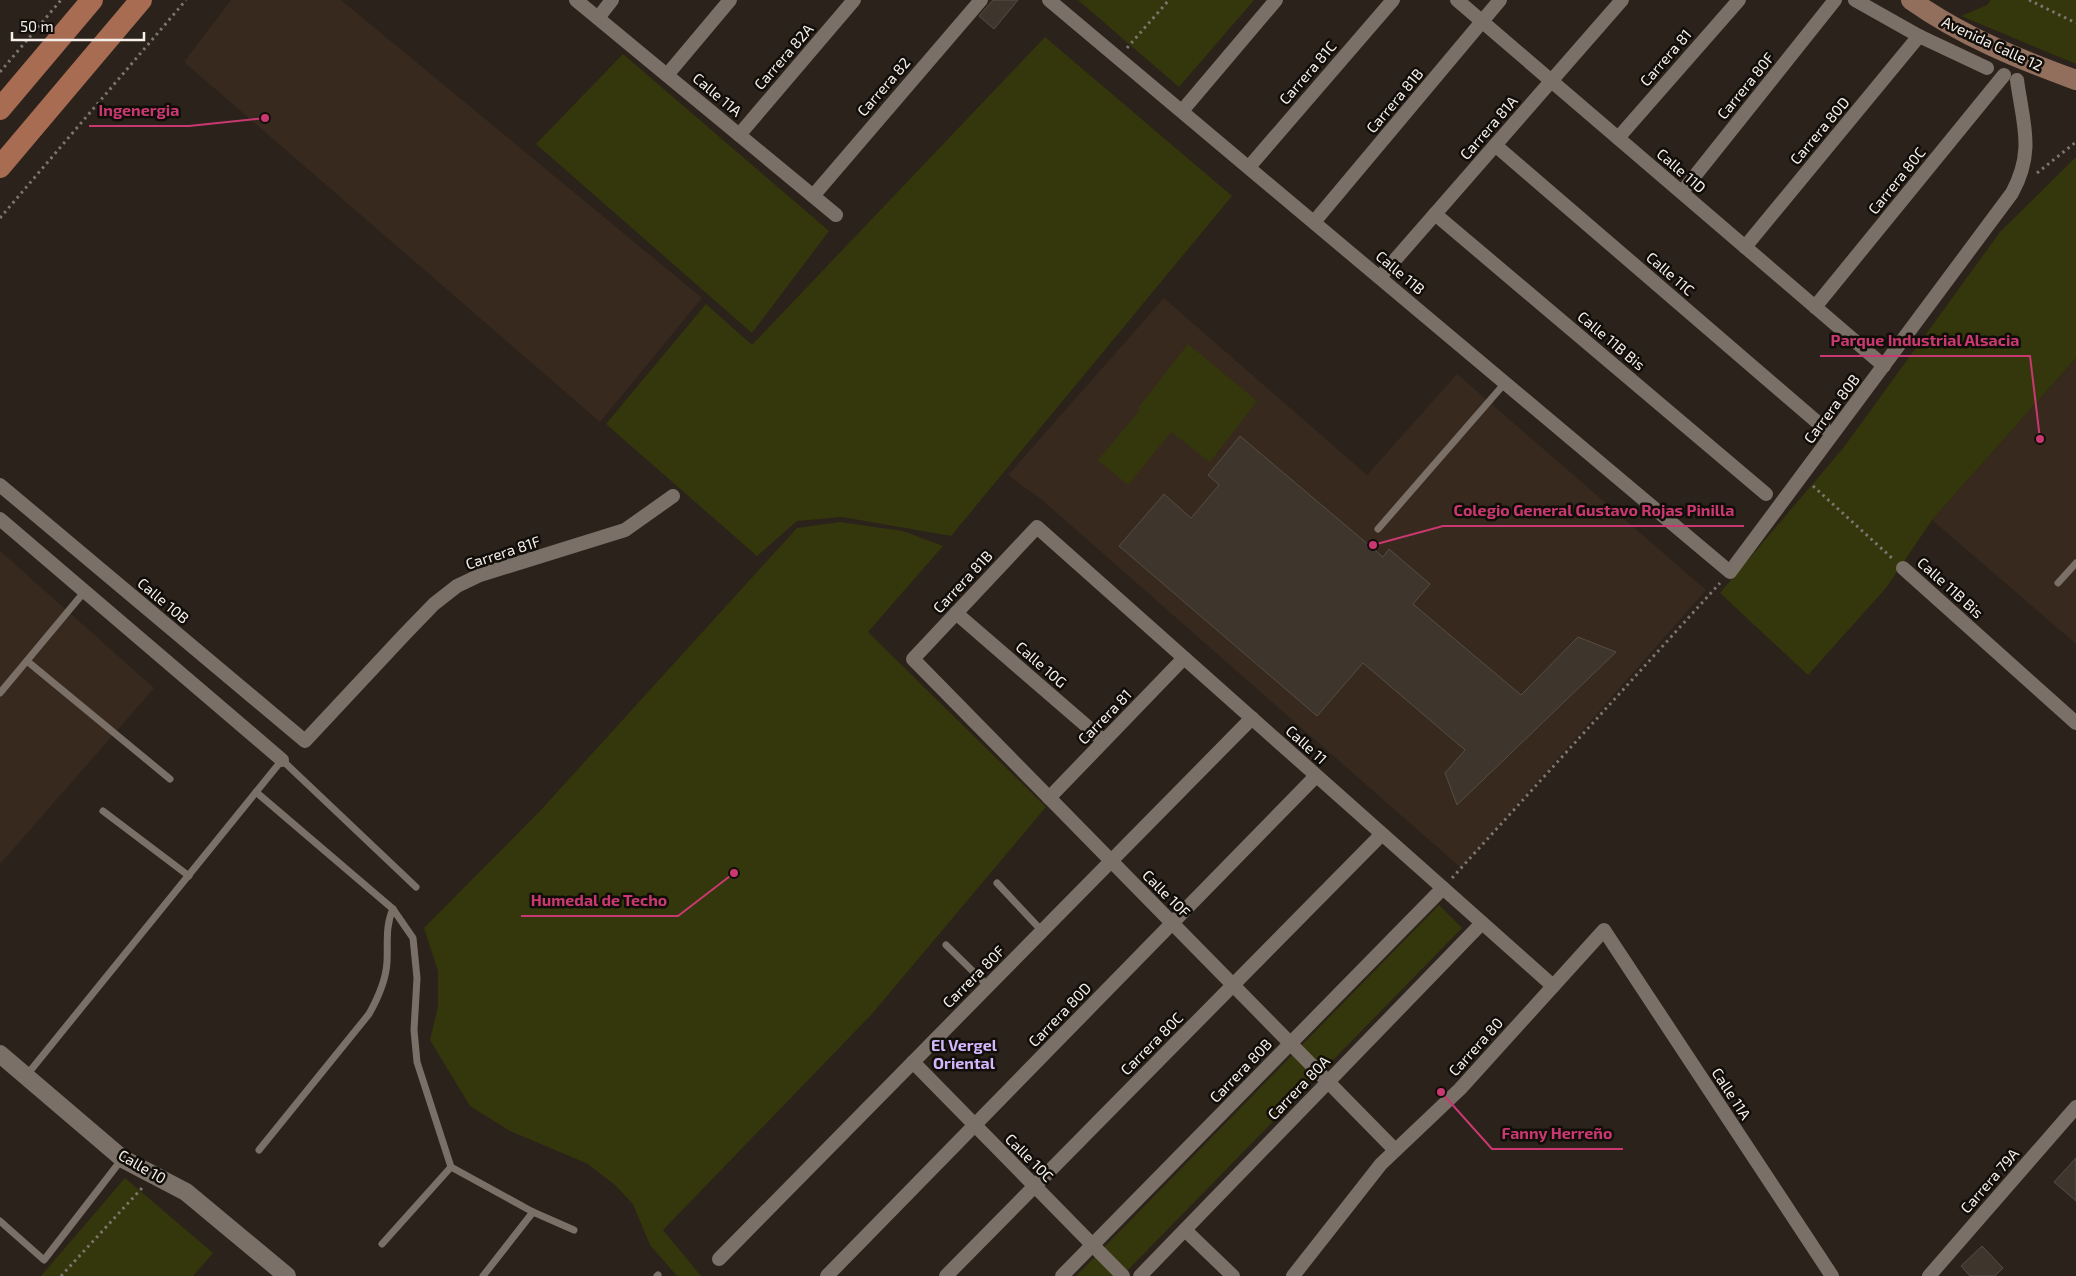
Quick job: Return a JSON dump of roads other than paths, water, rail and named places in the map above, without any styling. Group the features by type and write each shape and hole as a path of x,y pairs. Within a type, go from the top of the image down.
{"main road":[{"path":"0,109 92,0"},
{"path":"0,167 141,0"},
{"name":"Avenida Calle 12","path":"1911,0 1935,17 1969,36 2017,58 2076,80"}],"street":[{"name":"Calle 11A","path":"576,0 836,215"},
{"path":"598,18 612,0"},
{"path":"667,75 730,0"},
{"name":"Carrera 82A","path":"739,134 854,0"},
{"name":"Carrera 82","path":"812,196 981,0"},
{"path":"1182,111 1276,0"},
{"name":"Carrera 81C","path":"1249,168 1393,0"},
{"name":"Calle 11D","path":"1457,0 1884,366"},
{"name":"Carrera 81B","path":"1314,222 1500,0"},
{"name":"Carrera 81A","path":"1380,277 1622,0"},
{"name":"Carrera 81","path":"1618,138 1739,0"},
{"name":"Carrera 80F","path":"1682,192 1835,0"},
{"path":"1855,0 1920,36 1987,68"},
{"name":"Calle 11B","path":"1053,1 1730,572"},
{"name":"Carrera 80D","path":"1745,247 1920,36"},
{"name":"Carrera 80B","path":"1730,572 2012,193 2022,174 2027,139 2010,77"},
{"name":"Carrera 80C","path":"1815,307 2010,77"},
{"name":"Calle 11C","path":"1495,146 1824,428"},
{"name":"Calle 11B Bis","path":"1435,214 1766,494"},
{"name":"Calle 10B","path":"0,486 305,741"},
{"name":"Carrera 81F","path":"305,741 404,634 434,604 457,586 480,575 625,530 673,496"},
{"path":"0,519 282,760"},
{"name":"Carrera 81B","path":"913,659 1037,528"},
{"name":"Calle 11","path":"1037,528 1553,986"},
{"name":"Calle 11B Bis","path":"1903,568 2076,723"},
{"name":"Calle 10G","path":"956,614 1104,741"},
{"name":"Carrera 81","path":"1049,798 1184,658"},
{"name":"Calle 10F","path":"913,659 1395,1150"},
{"name":"Carrera 80F","path":"719,1259 1252,718"},
{"name":"Carrera 80D","path":"827,1276 1316,776"},
{"name":"Carrera 80C","path":"946,1276 1382,834"},
{"name":"Carrera 80B","path":"1062,1276 1443,888"},
{"name":"Carrera 80A","path":"1140,1276 1482,923"},
{"name":"Calle 11A","path":"1604,930 1832,1276"},
{"name":"Carrera 80","path":"1293,1276 1366,1181 1395,1150 1460,1089 1604,930"},
{"name":"Calle 10","path":"0,1054 123,1159 186,1192 287,1276"},
{"name":"Calle 10C","path":"913,1062 1123,1276"},
{"name":"Carrera 79A","path":"1929,1276 2076,1107"},
{"path":"1185,1230 1233,1276"}],"lane":[{"path":"1378,530 1506,383"},
{"path":"2058,583 2076,563"},
{"path":"0,693 85,592"},
{"path":"27,661 170,779"},
{"path":"26,1076 282,760 416,887"},
{"path":"256,792 393,909 413,938 417,978 414,1030 418,1062 451,1168 533,1212 574,1230"},
{"path":"103,811 189,876"},
{"path":"997,882 1042,931"},
{"path":"259,1150 369,1014 380,995 387,964 388,920 393,909"},
{"path":"946,945 988,986"},
{"path":"0,1221 44,1260 123,1159"},
{"path":"382,1244 451,1168"},
{"path":"483,1276 533,1212"}],"place":[{"name":"Ingenergia","path":"265,118"},
{"name":"Parque Industrial Alsacia","path":"2040,439"},
{"name":"Colegio General Gustavo Rojas Pinilla","path":"1373,545"},
{"name":"Humedal de Techo","path":"734,873"},
{"name":"Fanny Herreño","path":"1441,1092"}],"district":[{"name":"El Vergel Oriental","path":"964,1054"}]}
